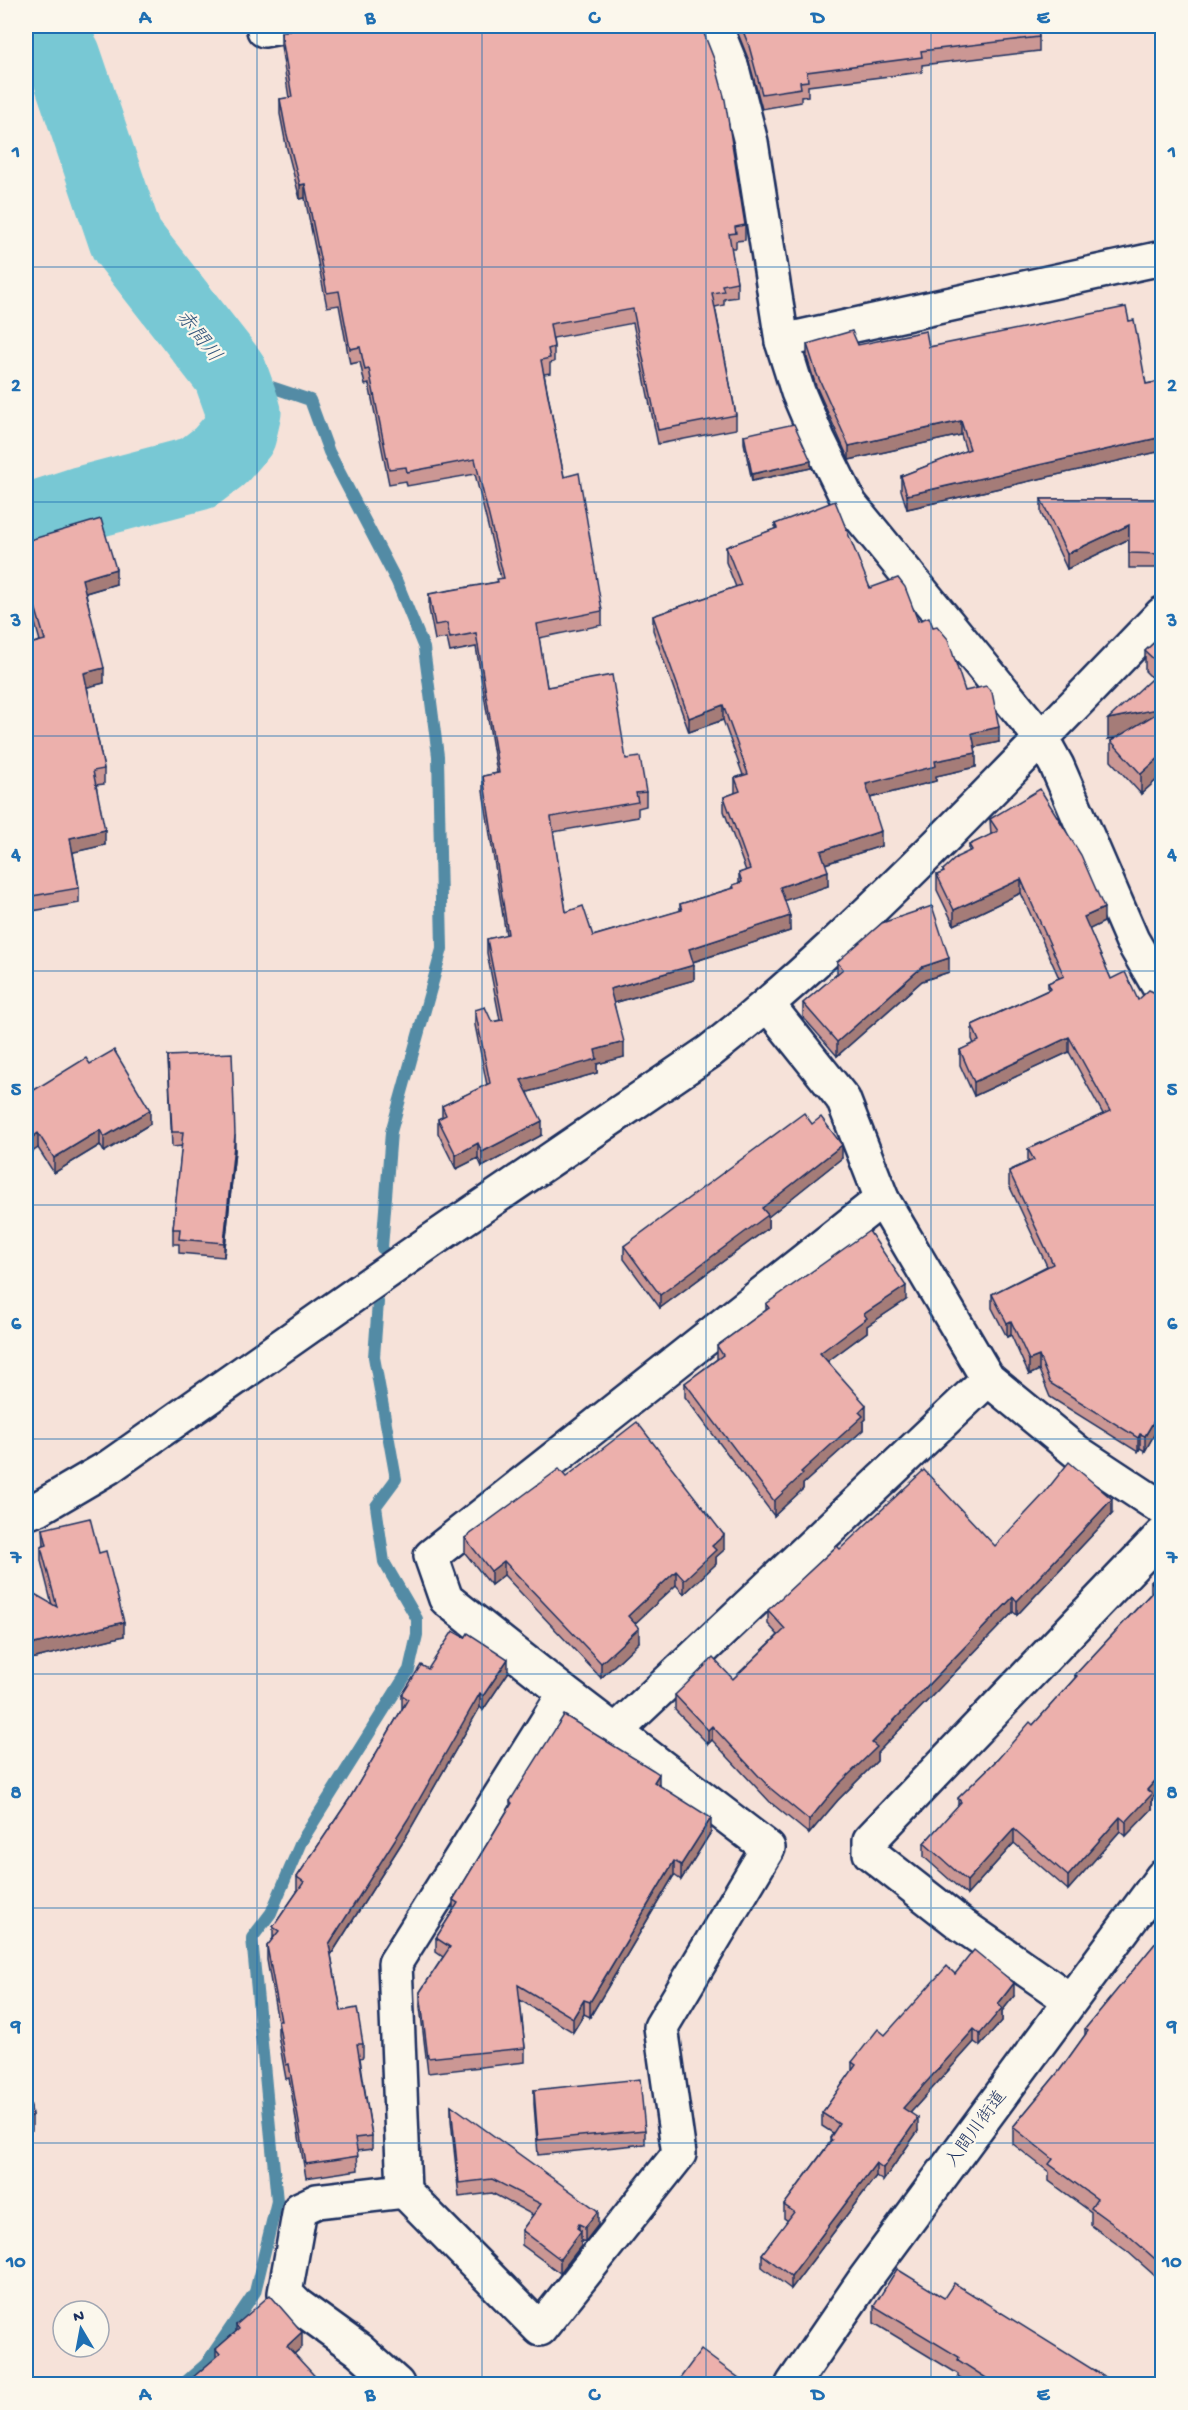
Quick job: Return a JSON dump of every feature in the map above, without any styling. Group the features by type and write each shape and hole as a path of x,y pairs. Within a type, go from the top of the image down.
{"street":[{"path":"715,26 732,68 751,142 782,341 798,392 818,440 850,504 1042,739 1057,766 1132,940 1162,992"},
{"path":"782,341 1162,258"},
{"path":"26,1513 39,1508 110,1467 431,1241 709,1052 768,1005 890,891 1042,739 1162,614"},
{"path":"768,1005 843,1099 882,1199 988,1379 1077,1452 1162,1508"},
{"path":"564,1693 395,1963 404,2191 540,2329 679,2154 661,2027 768,1848 564,1693 446,1599 431,1556 882,1199"},
{"path":"616,1731 988,1379"},
{"path":"1070,2000 962,1925 870,1853 870,1840 1162,1535"},
{"name":"入間川街道","path":"793,2385 872,2269 1162,1877"},
{"path":"396,2385 359,2350 297,2305 285,2293 300,2209 317,2201 404,2191"}],"building":[{"path":"317,26 701,26 714,59 725,100 745,225 735,227 736,233 729,234 737,282 722,285 724,291 712,293 736,415 658,430 633,309 550,324 554,347 548,349 550,358 541,360 564,477 579,473 602,611 537,624 547,687 612,675 626,759 640,757 646,792 636,793 638,802 551,817 566,912 583,906 593,936 682,910 680,904 734,888 733,885 742,882 739,873 750,869 724,797 740,791 735,778 748,774 723,705 689,718 653,616 741,585 726,547 777,528 775,524 835,501 870,588 898,578 905,587 918,621 929,617 933,627 937,626 948,639 965,691 986,686 992,692 999,727 972,733 976,753 935,761 936,766 866,784 881,831 821,851 828,871 780,887 790,916 689,949 694,965 610,989 624,1042 595,1050 597,1059 521,1080 542,1121 482,1152 478,1143 456,1155 438,1119 446,1115 442,1106 490,1083 475,1010 485,1007 492,1022 503,1020 487,939 508,934 483,776 499,773 476,633 450,638 447,623 435,625 429,594 498,582 497,579 504,578 475,459 407,472 406,467 389,469 369,369 365,370 360,347 350,349 339,291 327,293 305,184 300,185 280,99 292,97 281,32"},
{"path":"741,26 1037,26 1039,37 921,51 922,57 807,72 808,81 800,82 801,88 762,94"},
{"path":"1126,307 1129,321 1134,320 1146,384 1162,381 1162,437 907,495 901,476 970,449 961,421 849,446 816,372 807,344 852,331 858,345 926,331 929,347"},
{"path":"794,424 811,461 752,474 744,435"},
{"path":"1041,499 1162,499 1162,554 1129,553 1129,525 1067,554"},
{"path":"101,519 116,569 82,579 104,668 84,673 104,769 93,771 105,830 70,838 79,888 26,897 26,645 45,640 26,576 26,541"},
{"path":"1162,635 1162,667 1145,651"},
{"path":"1162,669 1162,708 1108,719"},
{"path":"1162,710 1162,755 1141,774 1111,741"},
{"path":"1040,789 1081,855 1104,908 1084,917 1111,979 1125,972 1138,1000 1149,990 1162,996 1162,1423 1155,1419 1145,1436 1140,1434 1138,1438 1050,1383 1039,1356 1029,1360 1011,1321 1007,1323 992,1294 1053,1264 1009,1171 1034,1160 1028,1149 1110,1111 1069,1037 974,1082 960,1050 979,1041 972,1025 1051,989 1048,983 1064,976 1021,879 954,910 937,875 944,872 943,870 957,857 972,850 969,845 998,831 990,819"},
{"path":"932,906 949,958 922,967 837,1042 803,1003 843,969 837,962 882,923"},
{"path":"114,1050 150,1110 104,1137 100,1130 54,1158 38,1133 26,1142 26,1095 86,1058 90,1064"},
{"path":"232,1053 235,1135 224,1243 179,1239 180,1229 173,1229 183,1132 172,1132 168,1056"},
{"path":"804,1113 812,1124 821,1117 842,1145 762,1208 768,1215 660,1295 624,1246"},
{"path":"869,1231 906,1286 864,1314 867,1318 820,1353 866,1405 859,1412 863,1416 801,1472 803,1474 774,1501 685,1383 723,1355 717,1346 769,1308 766,1304"},
{"path":"637,1422 724,1535 712,1546 716,1550 684,1580 676,1571 628,1616 639,1628 601,1663 504,1561 491,1571 465,1538 559,1469 566,1477"},
{"path":"1069,1462 1112,1499 1017,1601 1013,1597 872,1743 877,1747 838,1785 809,1820 770,1788 712,1726 708,1730 675,1695 713,1658 733,1679 785,1629 768,1610 837,1546 840,1549 924,1470 995,1546 1042,1496"},
{"path":"90,1518 99,1553 106,1551 124,1622 30,1645 31,1649 26,1650 26,1589 57,1607 41,1547 47,1545 43,1529"},
{"path":"1162,1571 1162,1773 1147,1790 1152,1794 1126,1822 1120,1817 1068,1876 1014,1829 967,1881 924,1843 961,1802 958,1798 998,1759 1030,1722 1033,1725 1077,1676 1075,1675 1157,1587 1151,1582"},
{"path":"453,1631 465,1638 468,1633 508,1659 483,1696 480,1693 408,1819 329,1944 341,2011 357,2008 363,2044 357,2044 372,2136 355,2138 358,2156 306,2164 289,2064 286,2065 278,2021 281,2021 267,1946 279,1931 273,1927 304,1882 297,1877 350,1798 408,1699 402,1695 421,1665 428,1669"},
{"path":"564,1715 659,1774 654,1782 711,1818 681,1865 674,1861 590,2002 584,2000 573,2018 518,1985 525,2048 428,2058 420,1992 450,1947 436,1938 458,1903 453,1900 512,1803 510,1801"},
{"path":"1162,1935 1162,2265 1128,2235 1091,2208 1097,2199 1049,2164 1053,2159 1013,2127 1060,2070 1088,2031 1085,2029"},
{"path":"974,1950 1014,1983 998,2004 1002,2008 980,2034 974,2029 903,2108 918,2118 883,2168 876,2163 791,2276 762,2254 794,2212 784,2205 832,2140 830,2138 839,2124 822,2113 856,2065 852,2062 878,2029 885,2035 947,1966 955,1974"},
{"path":"26,2016 31,2051 26,2052"},
{"path":"26,2073 32,2116 26,2117"},
{"path":"640,2079 645,2130 538,2140 534,2090"},
{"path":"451,2105 598,2211 585,2227 579,2224 577,2228 581,2231 560,2259 522,2230 541,2204 492,2179 459,2183"},
{"path":"897,2269 944,2298 954,2283 1116,2384 997,2385 958,2360 959,2357 874,2306"},
{"path":"270,2295 302,2332 287,2346 323,2385 184,2385 220,2354 216,2349 239,2329 236,2325"},
{"path":"701,2350 743,2381 740,2385 675,2385"},
{"path":"352,2379 357,2385 345,2385"},
{"path":"380,2379 389,2385 374,2385"},
{"path":"368,2380 372,2385 362,2385"}],"waterway":[{"name":"赤間川","path":"26,522 84,503 198,473 220,456 239,434 244,412 230,373 126,240 64,57 47,26"},
{"path":"230,373 310,400 329,452 397,582 424,648 438,756 442,949 391,1132 382,1248"},
{"path":"183,2384 206,2364 255,2292 277,2201 252,1938 271,1913 301,1842 409,1670 417,1635 417,1619 384,1562 376,1506 396,1479 374,1357 378,1302"}]}
